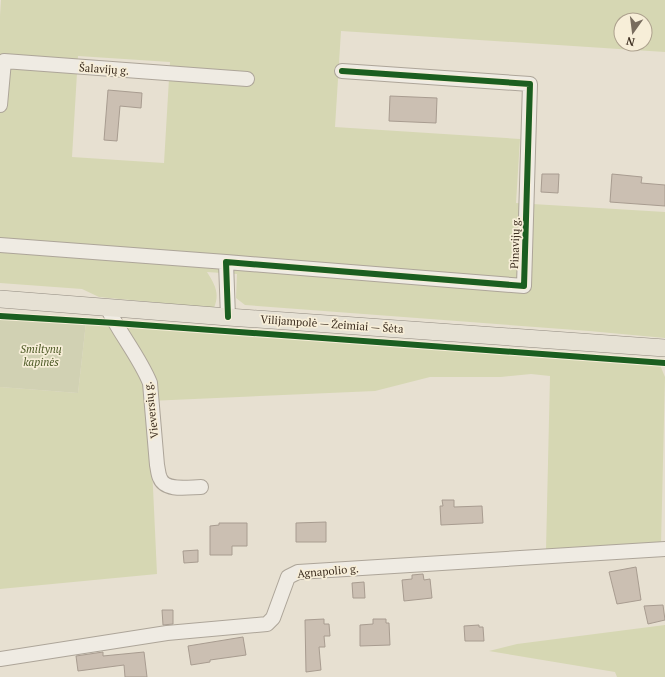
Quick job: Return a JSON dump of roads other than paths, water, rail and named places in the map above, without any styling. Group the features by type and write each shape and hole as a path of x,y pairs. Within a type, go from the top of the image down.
{"main road":[{"name":"Vilijampolė — Žeimiai — Šėta","path":"0,299 665,348"}],"street":[{"name":"Šalavijų g.","path":"0,105 4,62 247,79"},
{"name":"Pinavijų g.","path":"226,262 524,286 530,84 342,71"},
{"path":"0,245 226,262 228,317"},
{"name":"Vieversių g.","path":"107,307 115,323 145,371 150,383 157,465 160,479 167,486 201,486"},
{"name":"Agnapolio g.","path":"0,659 167,632 267,624 273,618 288,577 298,572 665,548"}],"park label":[{"name":"Smiltynų kapinės","path":"41,355"}]}
